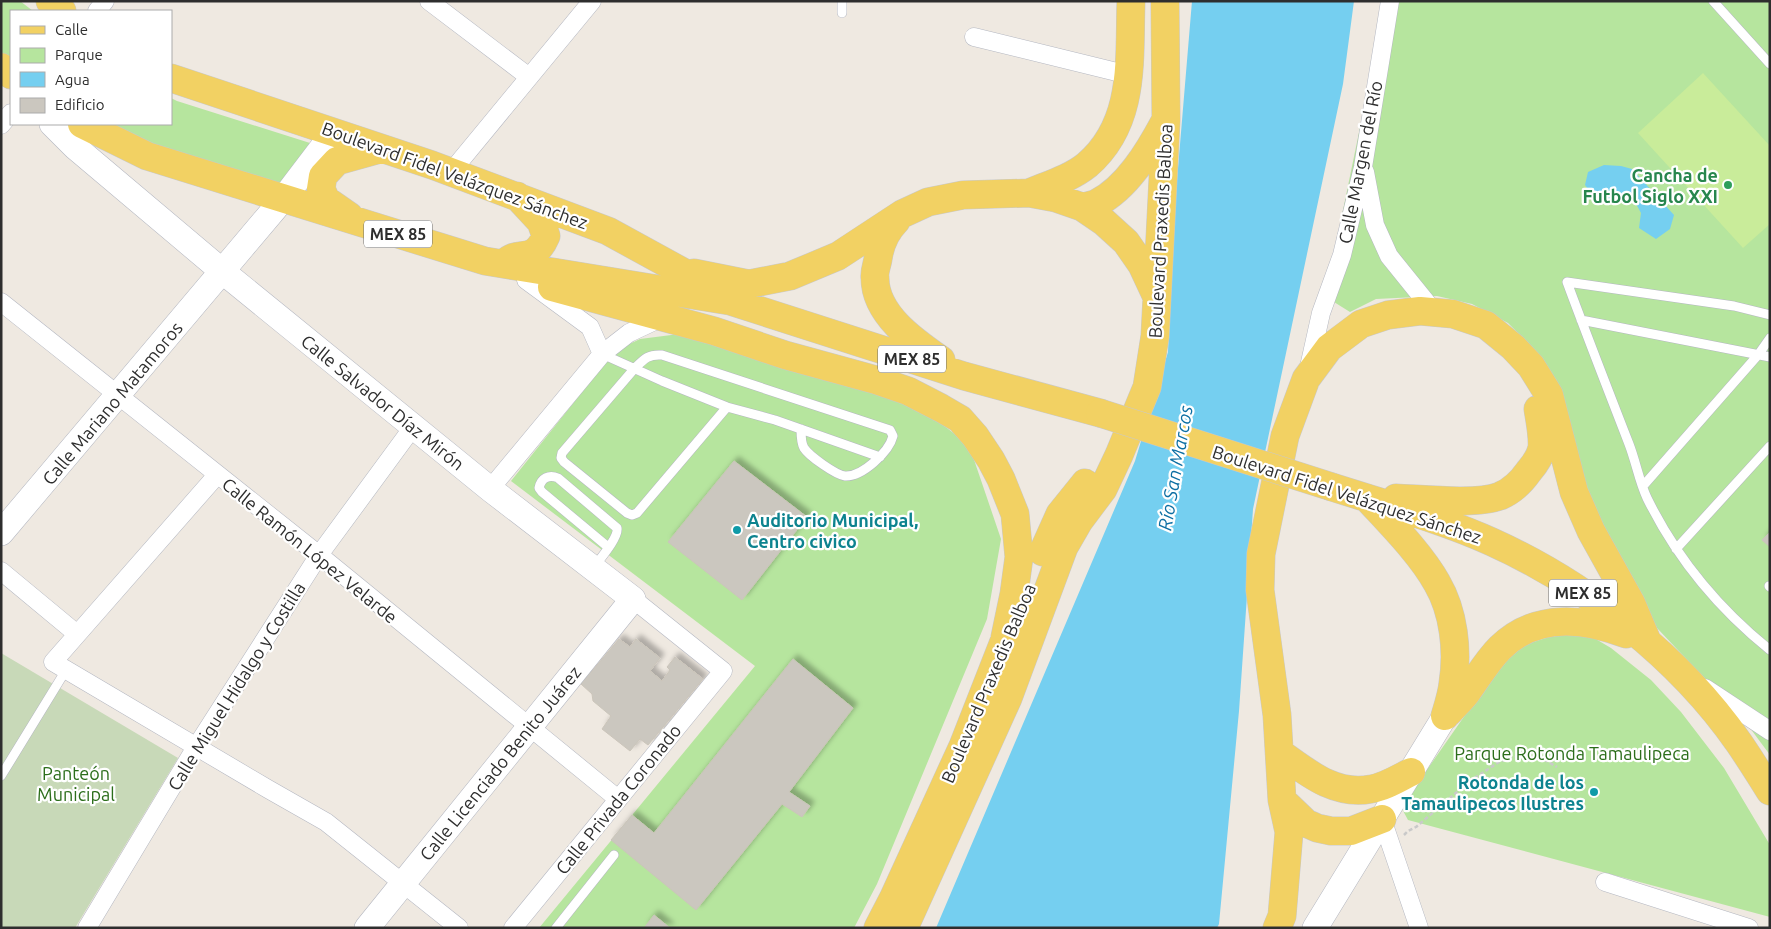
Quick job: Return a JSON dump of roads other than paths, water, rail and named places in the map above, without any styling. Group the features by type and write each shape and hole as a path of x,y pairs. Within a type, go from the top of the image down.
{"main road":[{"path":"50,1 61,10"},
{"path":"1029,193 1061,180 1087,165 1111,138 1125,104 1129,74 1131,1"},
{"name":"Boulevard Praxedis Balboa","path":"904,928 1008,698 1064,547 1079,521 1103,489 1147,387 1155,336 1166,120 1165,1"},
{"name":"Boulevard Fidel Velázquez Sánchez","path":"172,78 451,172 608,230 681,271 726,300"},
{"path":"1082,207 1097,203 1132,174 1150,149 1166,120"},
{"name":"Boulevard Fidel Velázquez Sánchez","path":"84,125 147,156 485,261 726,300 964,376 1100,413 1332,486 1451,526 1492,542 1544,568 1574,586 1646,642 1678,670 1738,742 1770,791"},
{"path":"356,222 326,200 321,189 323,176 337,161 380,149"},
{"path":"681,271 749,284 790,276 838,256 902,214 928,202 963,194 1029,193 1056,198 1082,207 1104,222 1126,242 1142,265 1157,296"},
{"path":"517,196 541,222 546,236 542,246 531,255 510,258 505,263 507,270 515,277 663,317 884,383 908,391 960,419 992,460 1015,514 1019,557 1014,594 1004,638"},
{"path":"902,214 889,228 879,252 875,278 878,297 893,321 913,340 964,376"},
{"path":"1278,928 1282,916 1289,832 1282,800 1277,715 1260,590 1261,554 1285,436 1306,379 1329,348 1361,324 1388,315 1420,312 1453,314 1486,326 1513,346 1531,366 1549,395 1577,500 1591,531 1631,603 1646,642"},
{"path":"1366,497 1488,499 1501,495 1521,482 1536,463 1542,444 1531,366"},
{"name":"Boulevard Praxedis Balboa","path":"878,928 963,746 1004,638 1060,514 1088,479 1119,455"},
{"path":"1366,497 1411,546 1438,583 1450,615 1456,651 1453,684 1445,716"},
{"path":"1445,716 1466,693 1499,649 1511,638 1537,625 1558,622 1592,623 1604,625 1646,642"},
{"path":"1280,753 1325,784 1344,788 1372,789 1411,772"},
{"path":"1282,800 1306,823 1331,831 1351,831 1382,819"},
{"path":"1259,928 1266,904 1272,864 1273,829 1282,800"}],"street":[{"path":"428,1 529,77"},
{"path":"451,172 592,1"},
{"name":"Calle Margen del Río","path":"1306,379 1321,313 1342,255 1364,167 1390,1"},
{"path":"974,37 1129,74"},
{"path":"1,125 10,115"},
{"name":"Calle Salvador Díaz Mirón","path":"53,125 75,147 222,271 413,427 723,671"},
{"name":"Calle Mariano Matamoros","path":"1,533 283,199 334,132"},
{"path":"1364,167 1375,225 1389,256 1435,313"},
{"path":"526,280 590,327 602,354"},
{"name":"Calle Ramón López Velarde","path":"1,302 319,555 618,799"},
{"path":"490,488 602,354 629,333 663,317"},
{"name":"Calle Miguel Hidalgo y Costilla","path":"93,926 196,747 319,555 413,427"},
{"path":"217,475 78,634 59,666 268,790 326,822 459,928"},
{"path":"1,571 78,634"},
{"name":"Calle Licenciado Benito Juárez","path":"367,928 633,599"},
{"path":"1678,670 1770,731"},
{"name":"Calle Privada Coronado","path":"513,928 723,671"},
{"path":"1315,928 1445,716"},
{"path":"1382,819 1419,928"},
{"path":"1606,882 1749,928"}],"lane":[{"path":"842,1 842,13"},
{"path":"1713,1 1770,64"},
{"path":"1770,315 1734,306 1567,282 1630,447 1647,497 1676,549 1716,601 1744,629 1770,650"},
{"path":"1581,320 1770,357"},
{"path":"1643,486 1758,355 1770,338"},
{"path":"602,354 727,406 775,420 880,457"},
{"path":"727,406 637,513 628,513 561,458 562,453 634,368 653,354 662,355 890,430 893,436 880,457 861,471 843,476 813,458 803,446 801,429"},
{"path":"1676,549 1770,446"},
{"path":"593,568 608,547 617,534 617,528 558,478 552,475 547,476 540,484 539,488 542,492 608,547"},
{"path":"1,776 59,666"},
{"path":"556,928 614,855"}],"water":[{"name":"Río San Marcos","path":"1192,1 1354,1 1343,84 1253,509 1239,711 1219,924 1217,928 936,928 1135,461 1168,352 1173,228"},
{"path":"1604,165 1632,169 1674,215 1670,229 1656,239 1639,228 1641,213 1635,202 1594,197 1585,185 1588,172"}],"place":[{"name":"Cancha de Futbol Siglo XXI","path":"1728,185"},
{"name":"Auditorio Municipal, Centro civico","path":"737,530"},
{"name":"Rotonda de los Tamaulipecos Ilustres","path":"1594,792"}],"park label":[{"name":"Parque Rotonda Tamaulipeca","path":"1572,753"},
{"name":"Panteón Municipal","path":"76,783"}]}
